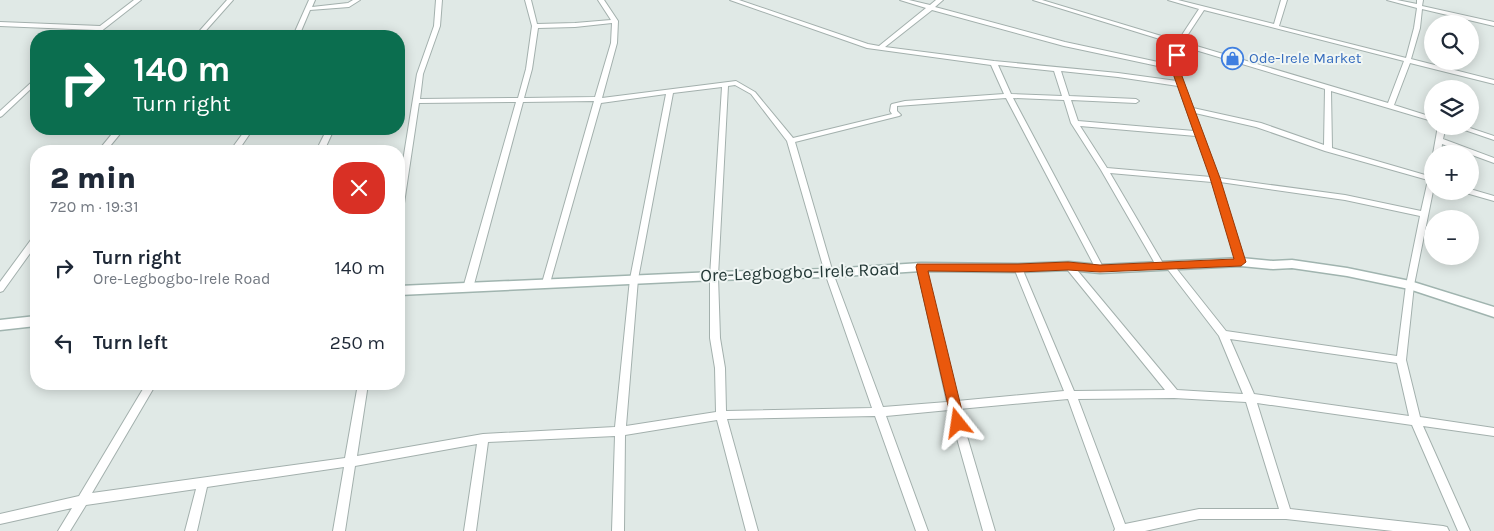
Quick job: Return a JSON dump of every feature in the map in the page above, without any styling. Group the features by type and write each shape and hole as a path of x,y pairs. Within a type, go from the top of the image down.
{"main road":[{"name":"Ore-Legbogbo-Irele Road","path":"405,291 634,279 829,273 921,267 1018,268 1068,266 1100,268 1241,262 1306,266 1348,272 1410,286 1494,312"},
{"path":"0,324 30,322"}],"street":[{"path":"100,30 138,0"},
{"path":"203,30 230,0"},
{"path":"298,30 312,0"},
{"path":"307,9 349,5 357,0"},
{"path":"405,174 420,74 437,26 439,0"},
{"path":"468,288 529,69 535,26 528,0"},
{"path":"546,283 614,43 615,21 601,0"},
{"path":"903,0 1064,44 1175,68"},
{"path":"881,47 940,0"},
{"path":"1039,0 1424,117"},
{"path":"1172,0 1194,3 1202,8 1408,62 1494,82"},
{"path":"1276,26 1284,0"},
{"path":"1390,0 1420,3 1494,24"},
{"path":"737,1 867,46 994,63 1118,75 1181,84"},
{"path":"1390,106 1408,62 1417,32 1420,3"},
{"path":"1202,8 1179,43 1175,68 1192,110 1241,262"},
{"path":"535,26 615,21"},
{"path":"0,24 103,28"},
{"path":"994,63 1008,96 1100,268"},
{"path":"1057,70 1076,123 1165,265 1224,334 1250,398 1286,514"},
{"path":"417,101 598,100 736,84 749,89 791,141 829,273 922,531"},
{"path":"724,86 714,276 715,338 720,368 721,415 752,531"},
{"path":"0,115 30,87"},
{"path":"1328,88 1328,149"},
{"path":"618,531 620,431 634,279 670,92"},
{"path":"791,141 897,115 893,108 897,104 1008,96 1136,101"},
{"path":"1192,110 1258,125 1328,149 1424,178"},
{"path":"1076,123 1199,134"},
{"path":"1479,133 1494,138"},
{"path":"107,145 115,135"},
{"path":"1438,145 1440,135"},
{"path":"1439,140 1494,161"},
{"path":"1106,170 1215,178 1300,189 1371,201 1424,214 1410,286 1401,360 1416,422 1464,531"},
{"path":"1479,194 1494,199"},
{"path":"0,288 30,247"},
{"path":"1068,266 1174,394"},
{"path":"921,267 953,405 989,531"},
{"path":"1018,268 1070,395 1121,531 1200,514 1286,514 1443,531"},
{"path":"1224,334 1401,360"},
{"path":"64,531 147,390"},
{"path":"340,531 362,390"},
{"path":"0,519 82,500 350,462 483,438 620,431 721,415 880,412 1070,395 1174,394 1250,398 1494,432"},
{"path":"470,531 483,438"},
{"path":"191,531 203,482"}],"place":[{"name":"Ode-Irele Market","path":"1233,58"}],"route":[{"path":"958,423 921,267 1018,268 1068,266 1100,268 1241,262 1192,110 1175,68 1177,55"}]}
